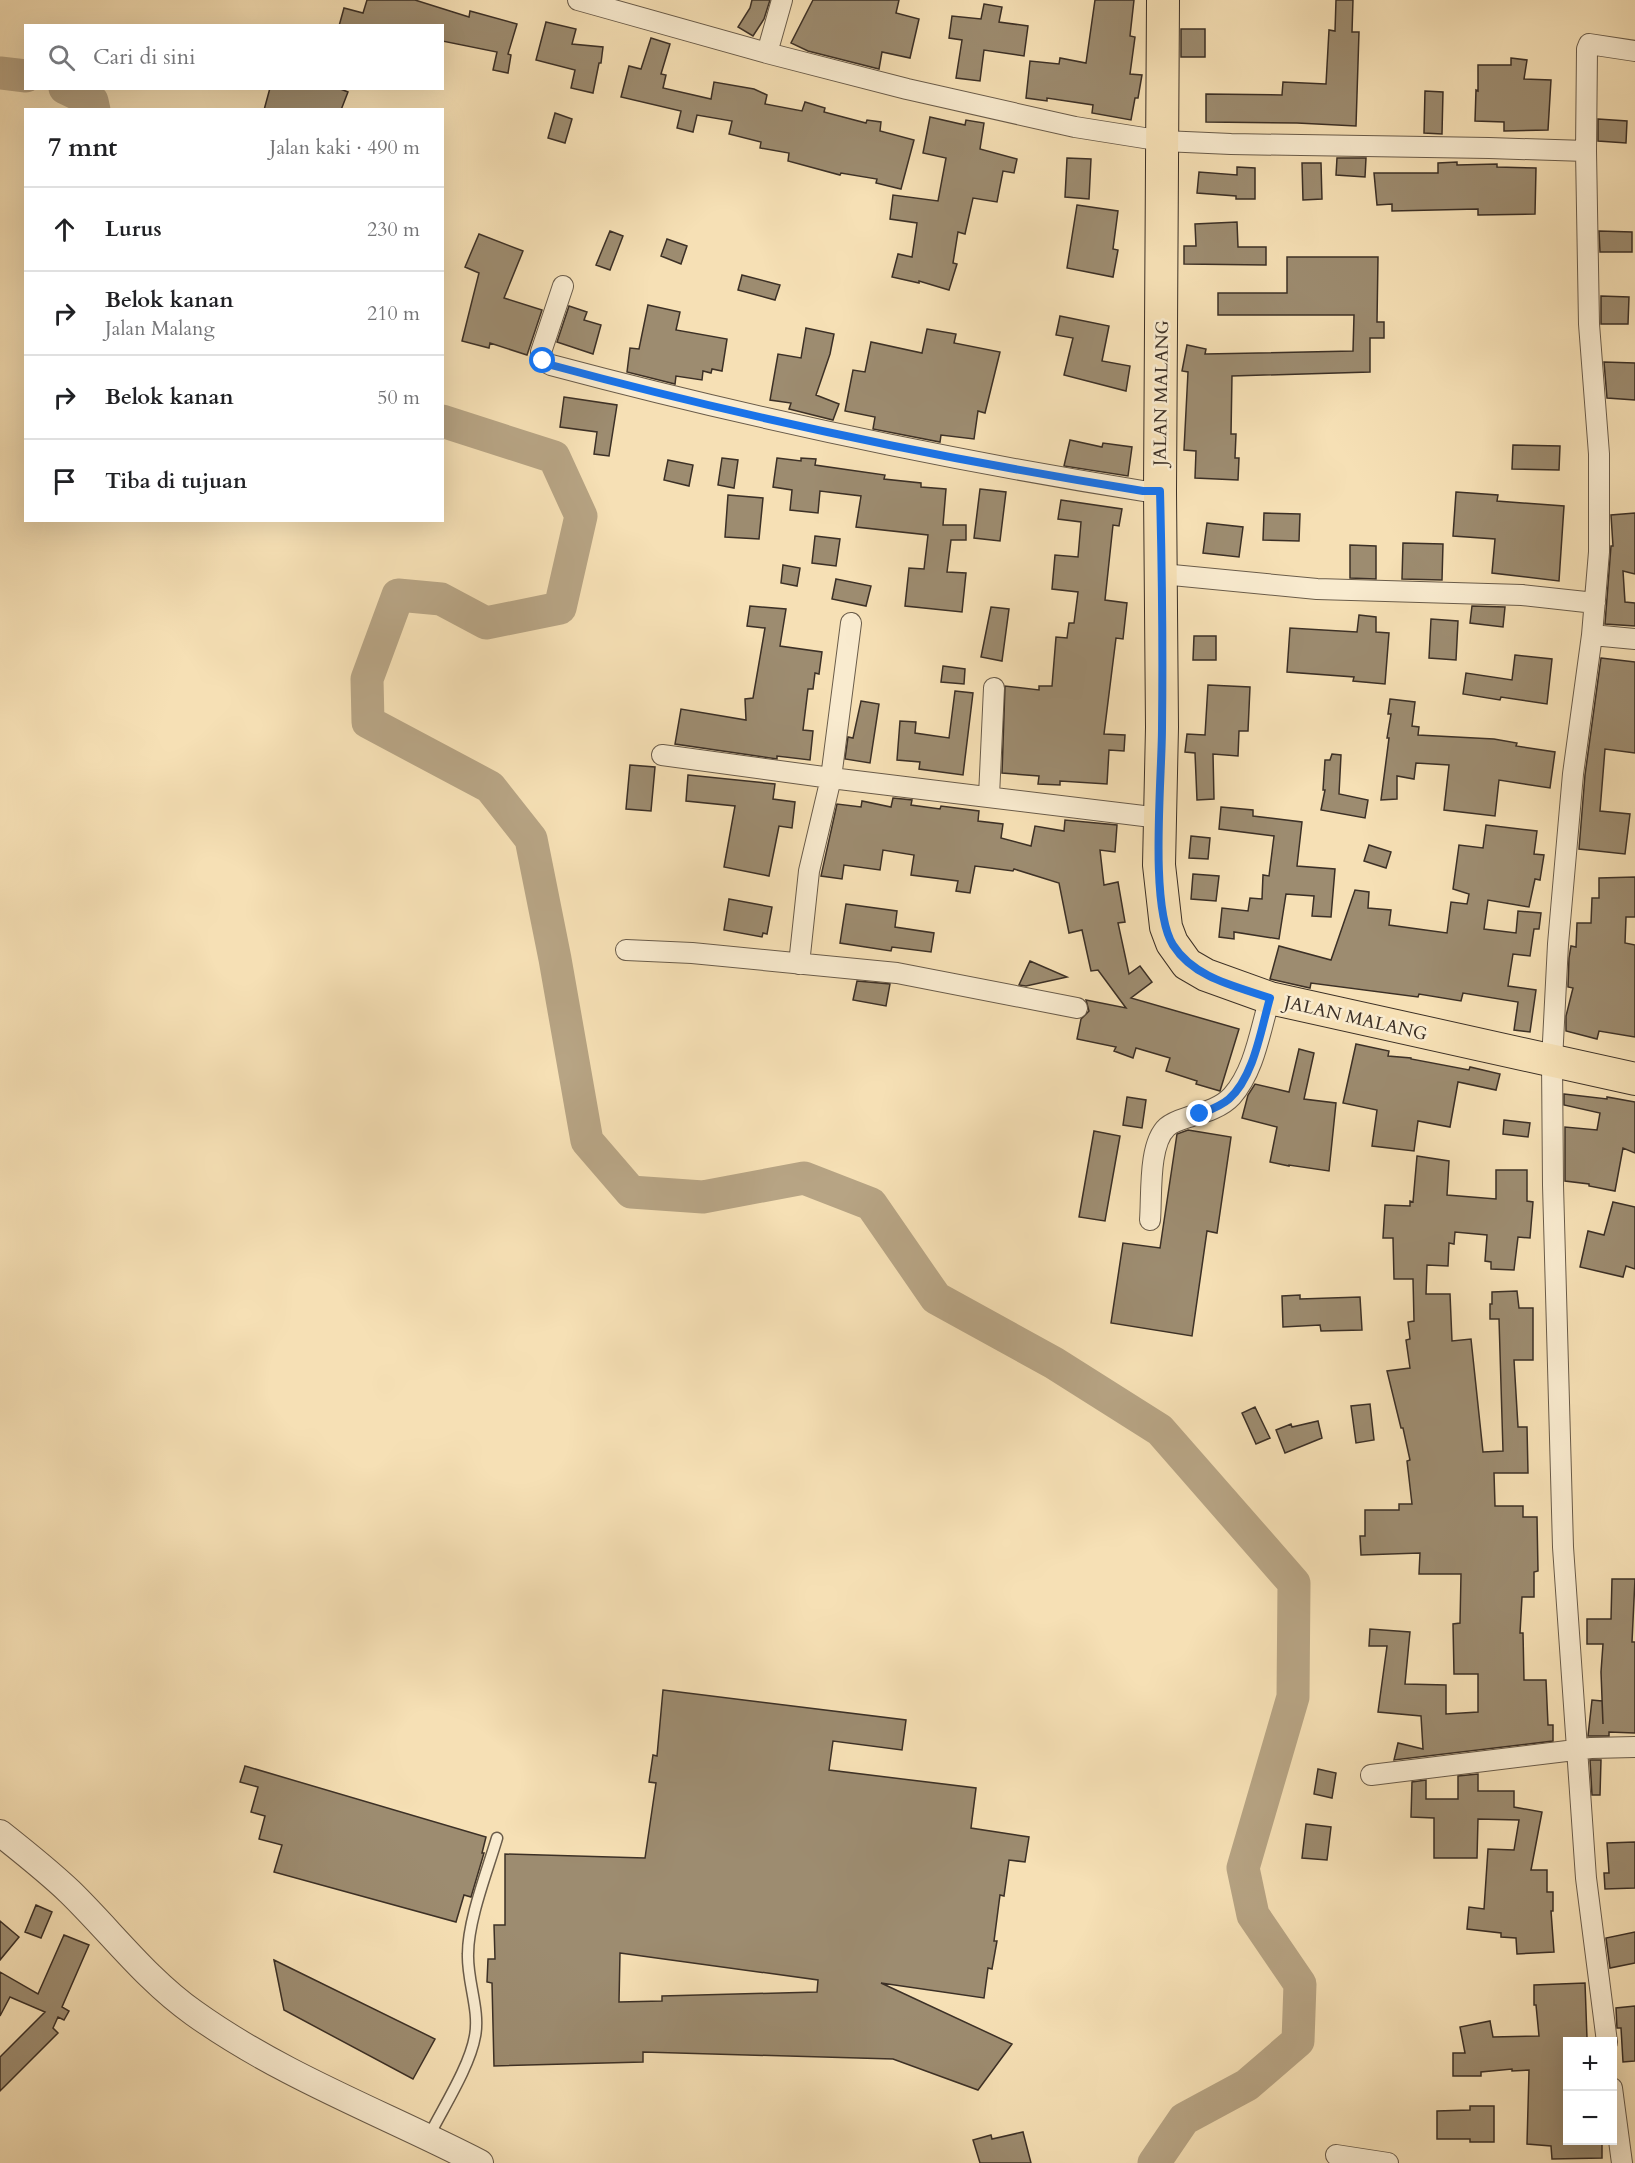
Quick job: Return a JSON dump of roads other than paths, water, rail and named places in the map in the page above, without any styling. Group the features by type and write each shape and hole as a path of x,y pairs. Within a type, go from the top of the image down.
{"main road":[{"name":"JALAN MALANG","path":"1163,0 1160,491 1162,727 1159,865 1166,927 1172,944 1187,964 1206,975 1270,998 1635,1079"}],"street":[{"path":"579,0 767,53 907,89 1075,127 1163,141 1586,151"},
{"path":"767,53 782,0"},
{"path":"1606,2037 1586,1878 1563,1547 1559,1460 1552,1061 1558,944 1573,774 1592,635 1599,552 1599,454 1589,324 1587,54 1588,44 1635,51"},
{"path":"563,286 541,352 543,361 551,365 798,426 1008,469 1143,491 1160,491"},
{"path":"1162,574 1317,589 1522,595 1595,603"},
{"path":"799,964 809,872 831,778 850,623"},
{"path":"1592,635 1635,639"},
{"path":"988,796 994,688"},
{"path":"662,755 1160,818"},
{"path":"626,950 692,953 897,974 1077,1008"},
{"path":"1150,1220 1155,1147 1161,1134 1166,1127 1176,1121 1220,1106 1238,1089 1248,1073 1270,998"},
{"path":"1371,1775 1578,1750 1635,1747"},
{"path":"0,1833 69,1891 143,1968 192,2012 289,2071 429,2136 480,2163"},
{"path":"1613,2091 1626,2151"},
{"path":"1336,2155 1388,2163"}],"lane":[{"path":"429,2136 463,2069 475,2039 475,2015 468,1946 496,1838"}],"waterway":[{"path":"0,73 24,76"},
{"path":"69,90 92,101 94,108"},
{"path":"444,422 554,457 581,516 560,608 486,623 441,599 398,595 367,679 368,722 490,787 531,839 587,1141 631,1192 703,1197 804,1178 871,1204 936,1298 1054,1363 1160,1430 1294,1583 1293,1697 1243,1868 1253,1915 1300,1984 1298,2041 1247,2085 1184,2119 1154,2163"}]}
